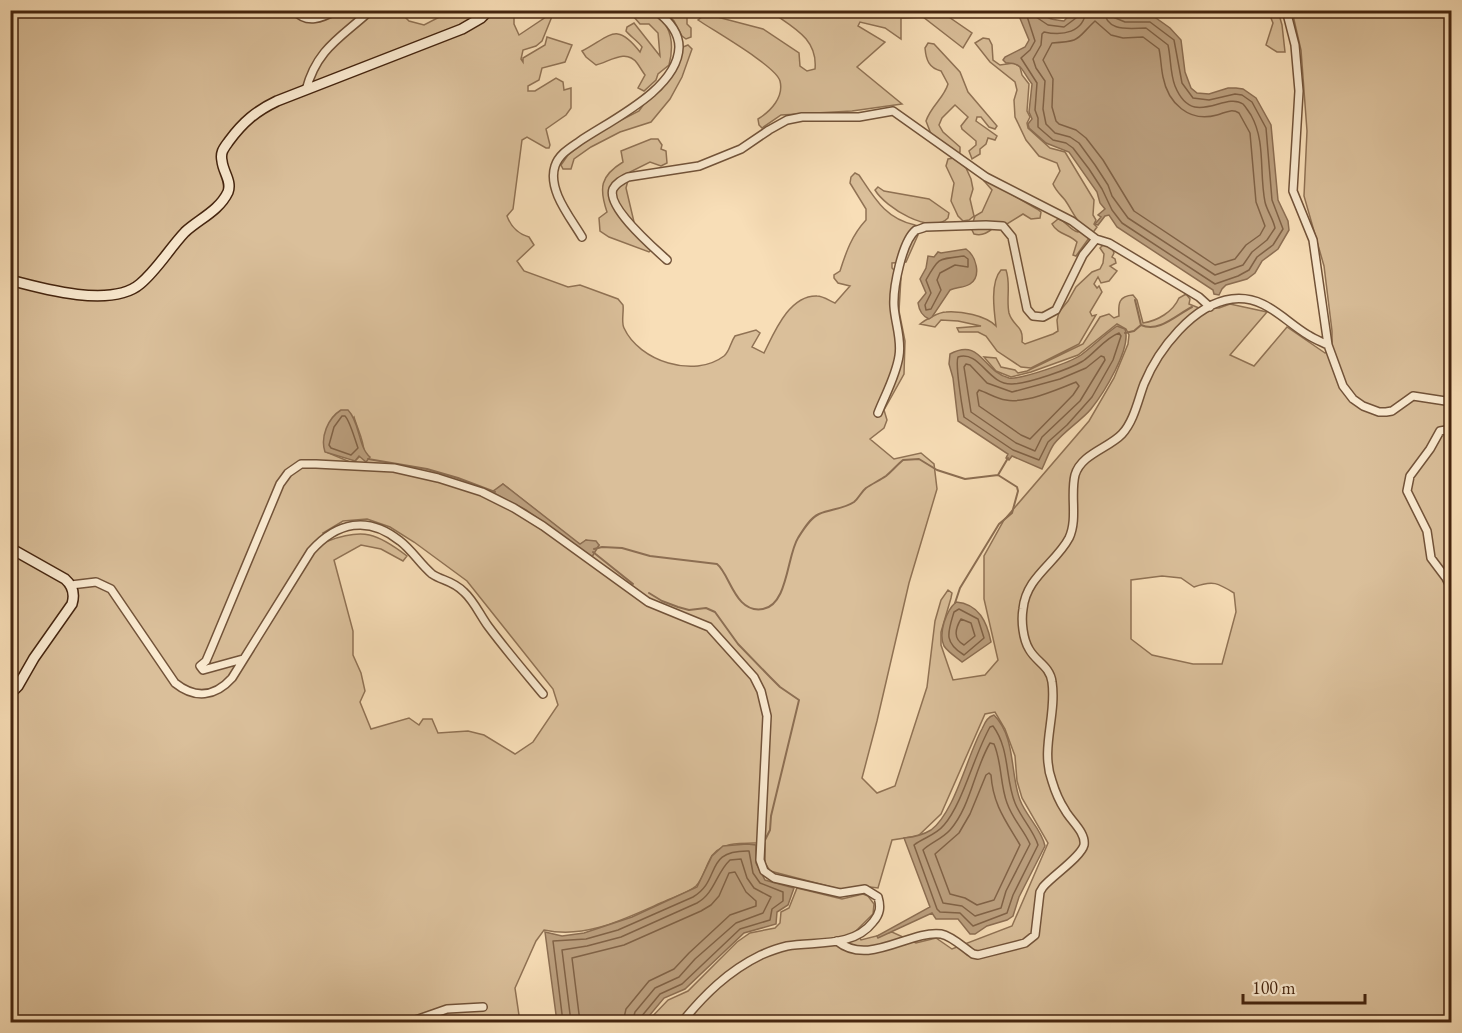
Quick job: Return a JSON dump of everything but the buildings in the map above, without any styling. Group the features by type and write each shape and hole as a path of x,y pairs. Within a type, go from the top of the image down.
{"street":[{"path":"294,10 299,16 308,20 319,19 338,10"},
{"path":"306,90 309,76 328,46 371,10"},
{"path":"10,280 42,288 101,296 130,291 138,286 190,228 218,206 226,195 230,187 222,162 222,150 237,128 251,116 266,106 462,29 481,18 489,10"},
{"path":"568,10 583,12 596,10"},
{"path":"582,237 564,207 555,186 553,178 555,167 565,152 646,98 674,67 679,55 679,39 666,18 655,10"},
{"path":"1287,10 1295,45 1299,91 1293,191 1313,240 1328,345 1343,386 1353,399 1379,412 1392,411 1413,396 1452,402"},
{"path":"667,261 615,205 612,197 613,189 618,182 628,177 699,166 741,149 787,120 802,117 859,117 893,111 986,177 1072,221 1096,239 1109,243 1199,297 1210,307"},
{"path":"878,413 896,370 900,354 894,289 909,239 916,230 925,227 1003,226 1012,237 1027,309 1033,316 1043,317 1056,310 1083,255 1096,239"},
{"path":"837,941 853,950 866,950 931,934 943,934 978,955 1025,943 1035,935 1040,892 1080,852 1084,845 1080,831 1063,808 1049,771 1047,758 1052,681 1044,664 1034,656 1026,642 1022,612 1029,588 1068,540 1072,527 1075,475 1079,466 1121,435 1129,425 1145,381 1168,343 1183,326 1210,307 1231,299 1259,302 1272,307 1307,334 1328,345"},
{"path":"1452,429 1440,431 1437,435 1430,449 1410,476 1407,491 1427,531 1431,558 1452,590"},
{"path":"243,659 203,670 200,666 206,661 280,484 294,468 301,464 394,468 438,478 482,492 543,526 648,602 709,627 754,676 761,691 767,716 760,860 764,871 768,876 774,878 840,893 865,889 878,897 880,904 879,911 871,925 856,936 837,941 789,946 759,956 720,981 698,1002 681,1023"},
{"path":"71,585 96,582 111,589 175,683 193,694 204,694 224,687 232,678 311,551 323,538 337,529 357,524 379,528 400,541 435,576 451,581 465,593 543,694"},
{"path":"10,548 46,567 71,585 74,595 72,604 34,658 18,686 10,694"},
{"path":"410,1023 447,1009 483,1006"}],"shaded area":[{"path":"398,10 409,21 424,25 451,11 514,10 514,24 519,35 552,13 542,41 536,46 523,50 521,59 523,62 523,58 545,45 547,37 572,45 565,62 542,68 539,80 528,86 528,91 535,91 556,78 563,82 564,90 571,88 571,108 566,115 546,129 549,148 527,137 522,140 513,209 507,216 515,230 529,237 534,245 517,261 524,271 568,287 580,285 618,299 623,305 623,326 631,340 642,350 668,363 698,366 712,363 726,354 735,336 756,330 760,333 752,347 764,353 784,317 798,302 807,297 817,296 835,303 850,286 838,283 834,275 840,271 850,244 866,220 866,209 850,183 855,173 859,175 882,207 896,218 915,225 918,235 906,262 892,263 892,268 901,277 899,311 905,341 904,374 884,410 887,420 884,428 870,439 894,459 921,453 934,464 937,489 909,583 862,778 877,793 895,786 927,687 935,621 941,600 948,590 952,593 941,632 941,645 953,680 985,675 998,660 984,599 984,556 1004,520 1089,421 1114,378 1128,344 1129,335 1126,329 1117,324 1078,355 1011,377 996,371 984,357 996,358 1001,367 1015,370 1018,373 1027,371 1083,344 1100,317 1109,314 1114,318 1119,316 1119,304 1125,297 1133,295 1137,300 1143,323 1164,315 1173,308 1179,298 1186,294 1190,299 1189,304 1199,308 1219,308 1230,304 1267,312 1230,355 1254,366 1287,327 1325,353 1332,351 1332,331 1324,266 1304,196 1307,131 1301,50 1292,11 1451,11 1451,1022 647,1022 668,1000 688,991 737,942 750,933 775,928 780,923 781,912 789,908 797,888 842,899 863,894 868,896 874,904 873,914 856,931 861,940 892,932 916,943 936,938 952,949 1012,926 1048,843 1022,798 1017,781 1015,756 1005,729 995,712 985,714 941,814 918,836 892,840 878,888 862,886 843,890 770,871 765,863 765,843 725,846 713,854 702,878 696,886 685,893 634,915 590,930 560,932 544,930 536,941 515,988 520,1022 11,1022 10,11","holes":["354,417 364,452 355,461 350,462 326,452","503,484 580,545 586,540 599,545 592,556 525,510 492,493","367,519 390,527 467,581 553,689 558,705 533,742 515,754 484,735 468,731 438,733 432,719 423,719 419,725 409,718 371,729 360,702 365,691 361,673 353,655 353,631 334,560 361,545 381,549 403,561 407,556 387,542 369,535 351,535 328,541 323,533 343,521","1162,576 1181,578 1194,587 1215,584 1234,593 1236,612 1222,664 1193,664 1152,655 1131,639 1131,580"]},
{"path":"636,11 656,15 667,28 671,45 669,65 644,91 638,88 645,75 633,59 623,56 596,65 582,51 613,34 619,34 632,42 640,52 642,47 626,31 627,27 634,23 660,56 658,33 649,24 640,24 634,17"},
{"path":"664,11 684,11 687,14 687,24 691,28 691,37 686,39 682,36 674,21"},
{"path":"770,11 940,11 972,33 963,48 923,17 901,18 901,39 885,28 860,22 858,26 885,42 857,67 902,104 852,111 781,115 762,128 758,119 778,98 780,81 757,58 698,20 706,14 763,29 799,53 800,66 807,71 815,69 815,58 808,41 795,28"},
{"path":"1268,11 1278,11 1285,52 1277,52 1266,45 1273,23"},
{"path":"983,38 989,39 992,45 993,60 1000,65 1014,63 1020,67 1022,75 1029,84 1028,128 1050,148 1065,152 1094,200 1093,215 1096,220 1094,224 1097,227 1076,256 1073,255 1077,242 1057,230 1052,224 1058,219 1075,231 1085,229 1053,184 1060,171 1057,163 1039,156 1026,140 1015,117 1014,100 1017,90 1015,82 990,62 975,43"},
{"path":"928,43 934,44 960,72 968,92 997,126 995,129 989,127 981,117 977,117 976,121 997,136 995,140 988,138 986,144 980,149 980,154 972,159 969,151 976,145 976,141 962,129 961,126 968,117 955,105 942,118 939,125 943,132 960,147 960,152 957,154 931,134 926,121 948,84 941,71 931,66 927,60 925,48"},
{"path":"688,45 692,49 682,77 670,99 651,122 620,132 591,147 574,159 571,169 563,169 561,165 568,155 596,133 639,111 661,90 674,73 683,47"},
{"path":"651,139 658,139 662,145 661,149 666,151 667,163 661,166 650,162 630,172 626,188 638,236 651,250 649,252 609,237 600,231 599,218 607,212 602,189 603,183 610,172 623,162 621,151"},
{"path":"954,158 966,168 971,179 973,189 970,199 974,216 969,220 963,221 958,216 951,201 954,183 946,166 948,159"},
{"path":"985,179 1037,209 1041,212 1040,218 1031,219 1023,214 1007,224 1001,222 985,233 974,234 971,228 975,216 982,212 992,190 984,181"},
{"path":"878,187 884,191 929,199 949,213 948,218 940,223 920,222 888,204 875,190"},
{"path":"1104,244 1112,248 1114,253 1112,257 1116,263 1110,266 1117,271 1109,281 1101,283 1098,277 1094,284 1097,288 1099,286 1102,292 1090,312 1092,316 1096,315 1079,344 1031,368 1021,367 997,351 986,336 978,332 959,332 957,328 981,326 941,320 935,327 920,324 940,313 952,312 979,316 996,326 995,282 1001,270 1006,270 1009,313 1020,329 1022,342 1025,344 1053,334 1058,331 1059,312 1076,287 1092,272 1100,269 1104,254 1100,248"}],"water":[{"path":"1020,11 1026,13 1035,11 1051,19 1064,21 1073,11 1115,11 1126,16 1146,14 1153,16 1170,28 1181,40 1185,72 1191,88 1197,93 1209,94 1236,88 1243,89 1256,98 1271,125 1278,200 1288,221 1289,230 1278,249 1262,261 1255,273 1247,279 1226,285 1219,295 1214,294 1213,290 1117,227 1109,215 1105,216 1098,225 1095,224 1101,217 1098,215 1105,209 1100,203 1097,192 1069,152 1046,143 1029,128 1028,124 1032,119 1029,112 1032,84 1019,66 1003,60 1025,47 1029,40 1019,16"},
{"path":"966,249 975,261 977,271 974,280 968,285 950,290 932,317 927,318 921,312 918,303 926,293 920,279 926,268 928,256 934,257 938,252"},
{"path":"1117,326 1125,329 1126,337 1115,371 1091,409 1054,444 1042,469 1012,456 1009,460 1006,458 1008,454 958,421 949,364 950,354 960,350 969,350 981,357 1000,375 1015,378 1045,370 1081,355"},
{"path":"348,410 355,421 363,447 370,457 366,462 359,456 355,461 325,452 326,428 336,413"},
{"path":"503,484 580,544 586,540 596,541 599,545 592,557 526,510 492,492"},
{"path":"956,602 971,606 981,615 991,642 962,662 944,646 942,641 944,623"},
{"path":"994,715 1006,734 1020,800 1041,834 1045,846 1019,897 1013,916 987,926 975,934 970,934 958,919 936,919 932,913 878,938 877,936 930,907 904,838 928,832 939,822 954,797 976,740 988,719"},
{"path":"756,845 756,863 765,880 794,888 788,905 777,912 776,924 744,933 685,989 664,998 644,1022 557,1022 545,932 562,936 584,933 632,917 697,887 712,856 723,846"}],"waterway":[{"path":"1438,10 1452,26"},
{"path":"1135,300 1141,325"},
{"path":"1125,333 1134,331 1141,325 1148,327 1161,325 1192,307"},
{"path":"998,475 1008,458"},
{"path":"368,459 427,469 495,492"},
{"path":"594,549 622,548 650,556 717,564 740,600 754,609 763,609 777,599 786,578 794,546 802,531 813,518 854,502 866,488 886,476 903,460 919,459 937,470 965,479 998,475 1017,487 1012,513 999,524 960,588 955,603"},
{"path":"593,552 633,584"},
{"path":"649,593 678,607 689,610 706,608 715,612 738,644 780,687 799,700 771,816 770,830 765,840"}]}
